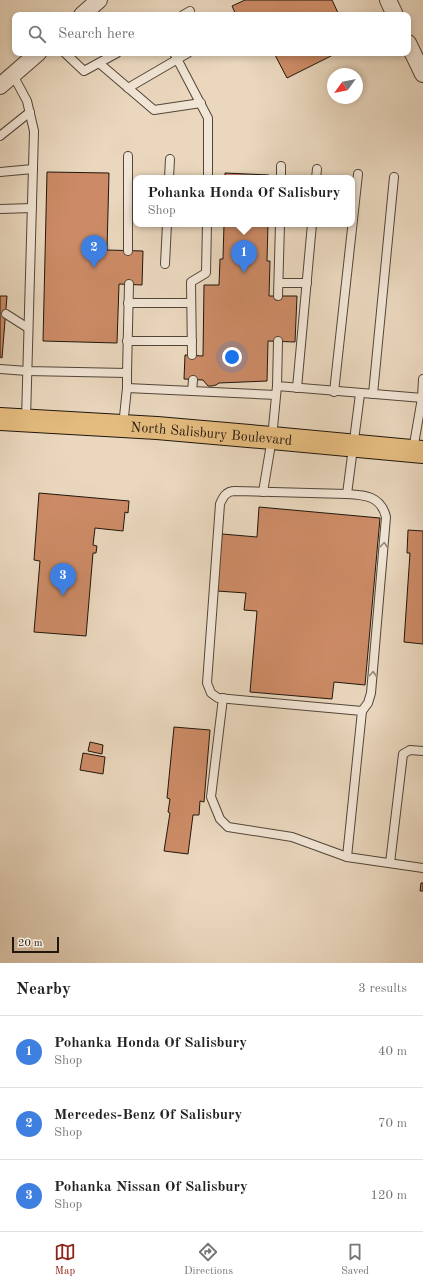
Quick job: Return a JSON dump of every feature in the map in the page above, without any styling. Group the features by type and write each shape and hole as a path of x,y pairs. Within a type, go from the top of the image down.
{"main road":[{"name":"North Salisbury Boulevard","path":"0,419 124,426 418,452"}],"street":[{"path":"85,12 99,0"},
{"path":"388,0 394,12"},
{"path":"411,49 423,74"},
{"path":"0,86 35,56"}],"lane":[{"path":"68,56 84,71 112,56"},
{"path":"128,88 175,56 208,118 208,175"},
{"path":"99,63 154,110 201,103"},
{"path":"13,75 27,101 34,131 26,420"},
{"path":"0,136 30,112"},
{"path":"128,156 128,251"},
{"path":"169,175 170,159"},
{"path":"281,166 281,175"},
{"path":"0,172 33,170"},
{"path":"355,201 358,174"},
{"path":"373,394 394,177"},
{"path":"0,209 32,208"},
{"path":"165,264 167,227"},
{"path":"192,356 191,282 206,273 207,227"},
{"path":"278,296 280,227"},
{"path":"297,388 312,227"},
{"path":"334,392 352,227"},
{"path":"279,283 307,283"},
{"path":"124,426 127,388 129,284"},
{"path":"128,304 191,303"},
{"path":"6,314 28,328"},
{"path":"127,341 192,341"},
{"path":"264,492 272,438 278,341"},
{"path":"0,369 127,373"},
{"path":"418,452 423,379"},
{"path":"192,391 193,380"},
{"path":"127,388 192,391 276,390 297,388 422,398"},
{"path":"347,494 360,394"},
{"path":"347,857 362,711 368,703 371,693 386,517 382,507 375,500 366,495 230,491 223,497 220,504 207,683 211,693 218,698 362,711"},
{"path":"223,698 211,797 220,819 228,827 292,837 347,857 423,868"},
{"path":"390,863 403,754 410,750 423,751"}],"building":[{"path":"245,0 332,0 338,12 235,12 232,6"},
{"path":"276,56 331,56 287,78"},
{"path":"47,172 109,173 107,250 143,251 142,285 119,284 117,343 43,341"},
{"path":"225,173 269,175 225,175"},
{"path":"224,227 268,227 267,261 270,261 269,296 297,296 295,342 268,341 267,381 219,383 208,386 203,380 184,379 185,355 203,356 204,285 219,285 220,259 223,259"},
{"path":"0,296 7,296 2,358 0,357"},
{"path":"39,493 129,501 128,513 125,512 123,531 95,528 93,545 97,546 96,553 93,553 86,636 34,632 40,561 34,560"},
{"path":"259,507 380,518 365,685 334,682 332,699 250,692 257,611 244,610 246,593 217,591 222,534 257,537"},
{"path":"408,530 423,531 423,644 404,642 410,553 407,553"},
{"path":"174,727 210,730 204,802 200,801 199,815 193,815 188,854 164,851 170,813 168,812 170,799 167,798"},
{"path":"90,742 103,745 102,754 88,751"},
{"path":"83,753 105,757 103,774 80,770"},
{"path":"421,883 423,883 423,891 420,891"}],"place":[{"name":"Mercedes-Benz Of Salisbury","path":"94,268"},
{"name":"Pohanka Honda Of Salisbury","path":"244,273"},
{"name":"Pohanka Nissan Of Salisbury","path":"63,596"}]}
